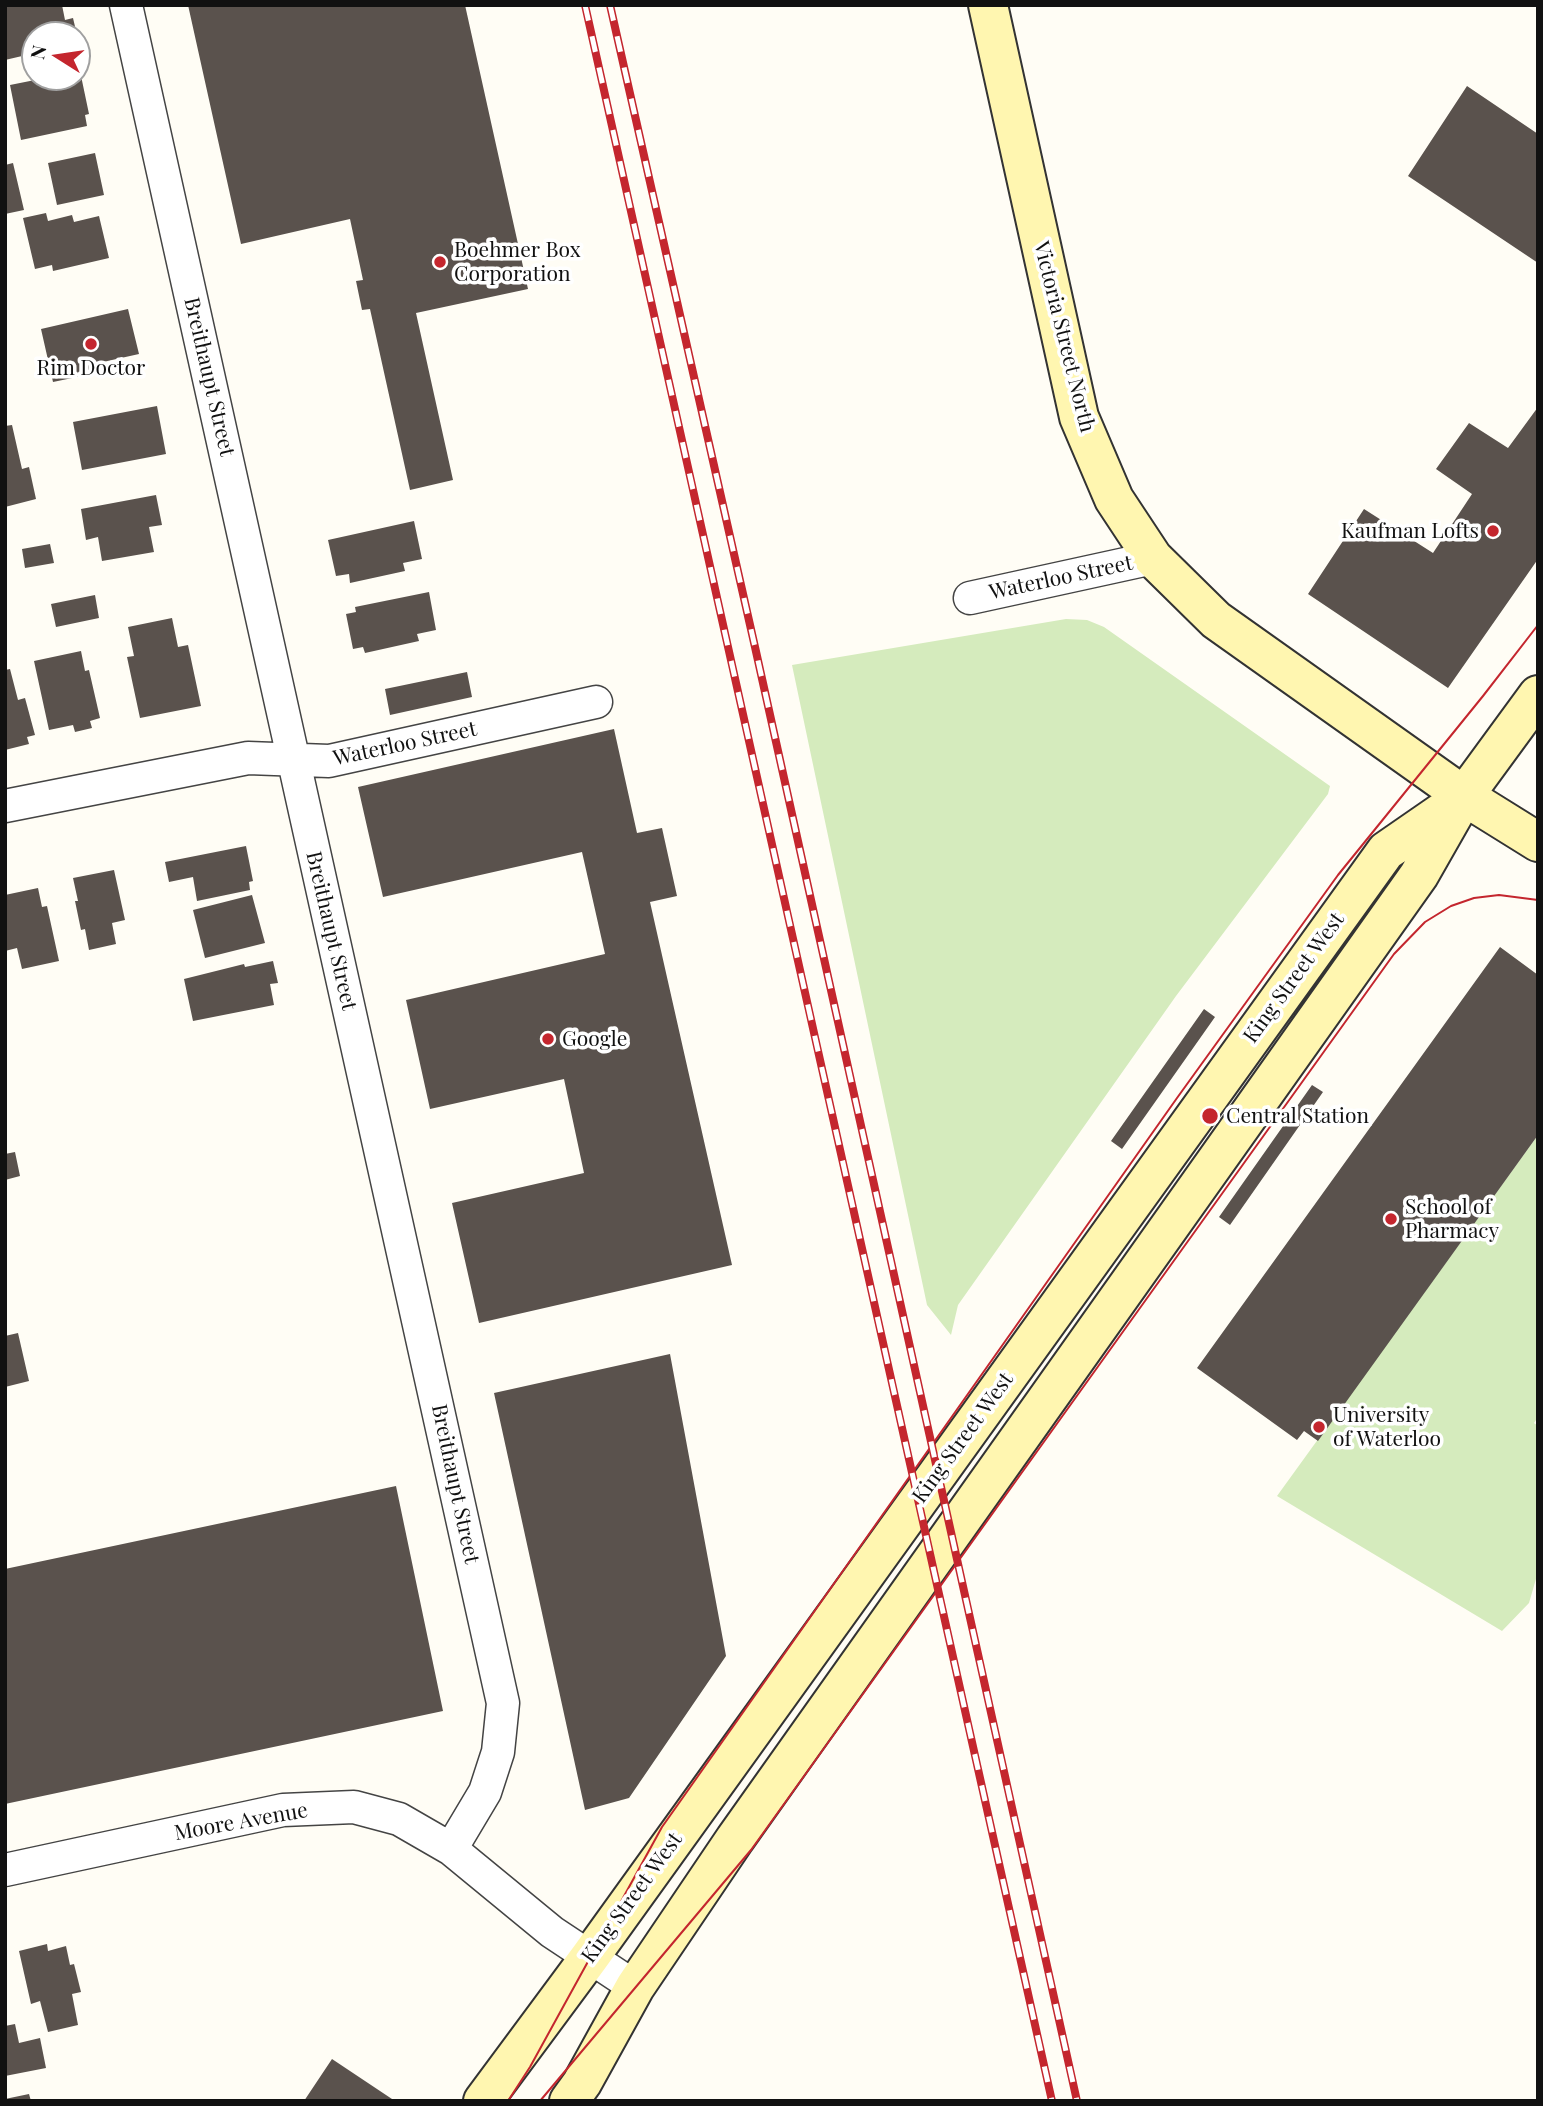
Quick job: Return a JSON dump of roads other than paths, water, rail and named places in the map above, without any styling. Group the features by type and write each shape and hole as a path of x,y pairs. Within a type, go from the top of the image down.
{"main road":[{"name":"Victoria Street North","path":"988,5 1079,417 1114,499 1153,558 1216,620 1464,796 1538,842"},
{"name":"King Street West","path":"569,2101 635,1987 743,1828 1419,875 1464,796 1538,695"},
{"name":"King Street West","path":"483,2101 589,1958 1386,851 1464,796"}],"street":[{"name":"Breithaupt Street","path":"126,5 503,1703 498,1752 485,1792 451,1849"},
{"name":"Waterloo Street","path":"970,598 1153,558"},
{"name":"Waterloo Street","path":"5,806 248,758 329,761 596,702"},
{"name":"Moore Avenue","path":"5,1870 283,1810 354,1807 399,1819 451,1849 552,1932 635,1987"}],"tram line":[{"path":"508,2101 530,2067 662,1827 1177,1098 1338,875 1538,625"},
{"path":"540,2101 751,1850 1394,954 1425,922 1451,906 1474,898 1499,895 1538,900"}],"railway":[{"path":"585,5 1052,2101"},
{"path":"610,5 1077,2101"}],"place":[{"name":"Boehmer Box Corporation","path":"440,262"},
{"name":"Rim Doctor","path":"91,344"},
{"name":"Kaufman Lofts","path":"1493,531"},
{"name":"Google","path":"548,1039"},
{"name":"Central Station","path":"1210,1116"},
{"name":"School of Pharmacy","path":"1391,1219"},
{"name":"University of Waterloo","path":"1319,1427"}]}
